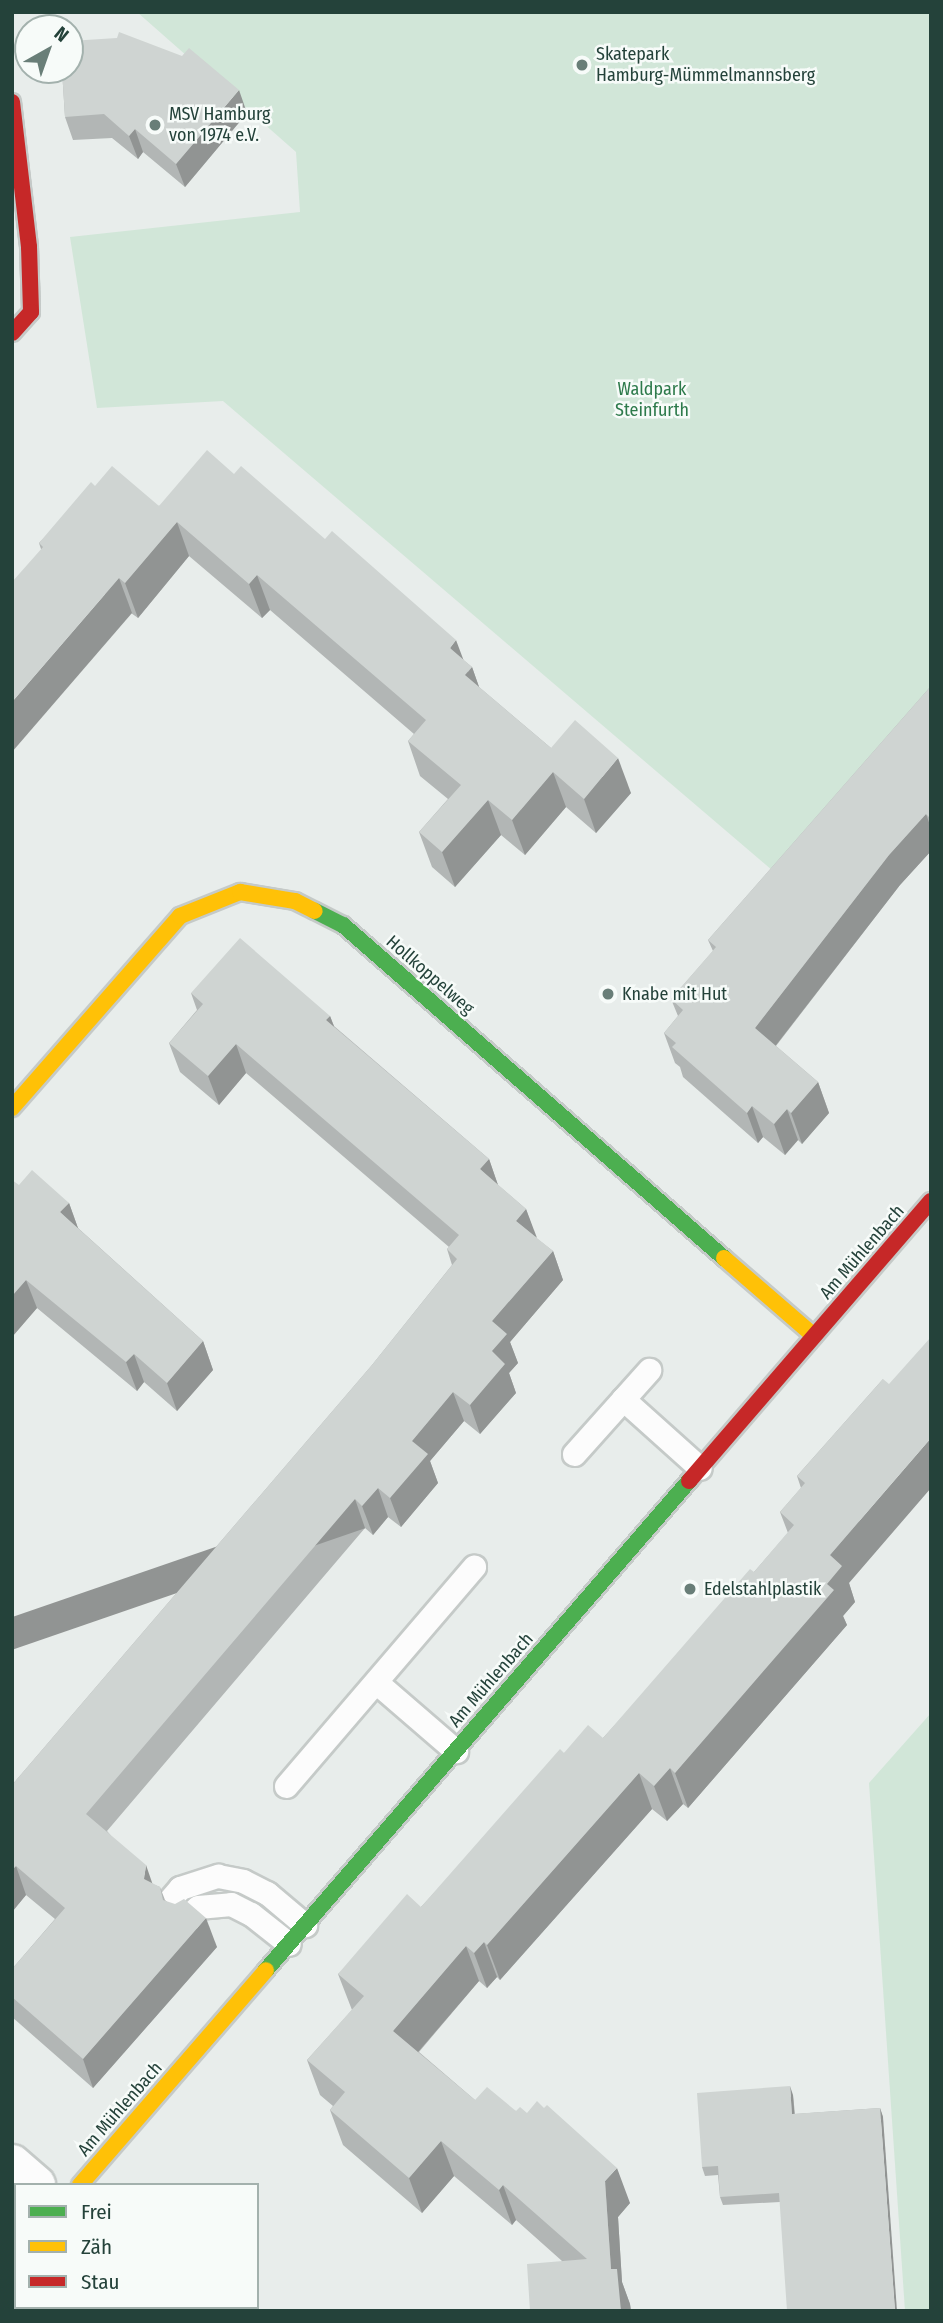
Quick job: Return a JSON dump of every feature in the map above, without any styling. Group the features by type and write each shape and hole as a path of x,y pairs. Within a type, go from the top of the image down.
{"street":[{"path":"12,102 29,247 31,312 12,333"},
{"name":"Hollkoppelweg","path":"12,1108 180,916 240,891 295,901 343,925 814,1336"},
{"name":"Am Mühlenbach","path":"82,2183 931,1201"},
{"path":"12,2164 34,2183"}],"lane":[{"path":"574,1454 649,1370"},
{"path":"623,1399 700,1468"},
{"path":"286,1786 474,1567"},
{"path":"376,1682 456,1751"},
{"path":"167,1903 180,1888 218,1877 243,1881 267,1894 305,1925"},
{"path":"184,1919 198,1907 231,1904 251,1914 289,1944"}],"green space":[{"name":"Waldpark Steinfurth","path":"137,12 931,12 931,704 780,877 223,401 97,408 70,237 300,212 296,152"},
{"path":"931,1713 931,2311 905,2311 869,1783"}],"building":[{"name":"MSV Hamburg von 1974 e.V.","path":"119,32 182,56 189,48 239,90 176,164 135,129 129,136 104,114 65,117 63,84 84,84 84,40 117,38"},
{"path":"207,450 234,474 241,466 325,539 332,531 456,640 450,648 472,667 465,675 551,748 575,720 618,758 584,799 553,772 512,820 488,800 442,852 419,832 461,785 408,741 426,720 257,575 249,584 177,522 125,583 119,578 12,702 12,582 43,547 39,543 91,482 95,486 112,466 159,506"},
{"path":"931,686 931,819 926,814 889,855 755,1028 818,1082 791,1113 787,1109 774,1124 752,1106 747,1113 672,1047 676,1043 664,1033 683,1010 671,999 716,947 708,940"},
{"path":"240,938 330,1016 326,1020 489,1159 480,1169 526,1209 516,1221 553,1251 492,1321 507,1334 492,1351 505,1364 470,1405 453,1392 412,1441 428,1454 390,1498 378,1488 362,1506 355,1499 86,1814 146,1865 144,1879 160,1887 163,1900 175,1904 184,1899 206,1918 83,2059 12,1997 12,1969 65,1908 16,1866 12,1870 12,1785 372,1365 457,1259 447,1249 459,1235 236,1044 208,1076 169,1043 203,1004 191,993"},
{"path":"32,1170 69,1203 60,1212 203,1341 167,1383 134,1354 126,1362 26,1280 12,1296 12,1180 19,1185"},
{"path":"931,1337 931,1438 830,1555 842,1566 827,1584 834,1590 675,1773 670,1768 654,1786 639,1773 487,1945 484,1942 474,1953 466,1946 393,2031 475,2100 487,2087 516,2111 520,2107 527,2113 537,2101 544,2108 547,2105 617,2168 605,2181 611,2269 617,2269 621,2311 530,2311 527,2264 587,2259 503,2185 499,2190 441,2141 409,2178 330,2110 345,2092 307,2060 364,1996 338,1974 407,1894 421,1907 560,1749 564,1753 588,1725 603,1738 750,1569 754,1572 794,1525 780,1512 805,1483 797,1476 883,1379 889,1384"},
{"path":"790,2086 792,2114 880,2108 895,2311 787,2311 779,2193 720,2197 718,2166 702,2167 697,2093"},
{"path":"12,2278 14,2309 49,2311 12,2311"}],"traffic: fast":[{"path":"315,911 343,925 724,1258"},
{"path":"266,1970 689,1481"}],"traffic: slow":[{"path":"12,1108 180,916 240,892 295,901 315,911"},
{"path":"724,1258 814,1336"},
{"path":"82,2183 266,1970"}],"traffic: jam":[{"path":"12,102 29,247 31,312 12,333"},
{"path":"689,1481 931,1201"}],"place":[{"name":"Skatepark Hamburg-Mümmelmannsberg","path":"582,65"},
{"name":"MSV Hamburg von 1974 e.V.","path":"155,125"},
{"name":"Knabe mit Hut","path":"608,994"},
{"name":"Edelstahlplastik","path":"690,1589"}]}
